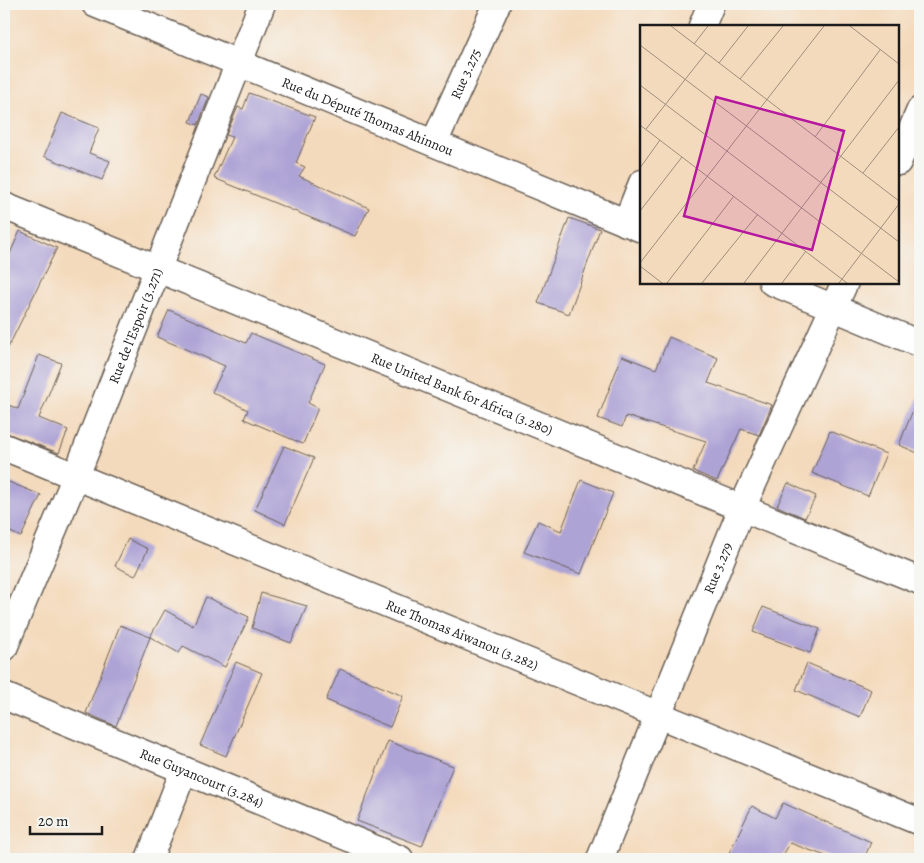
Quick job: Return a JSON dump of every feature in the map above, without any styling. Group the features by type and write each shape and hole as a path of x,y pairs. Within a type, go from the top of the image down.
{"street":[{"name":"Rue du Député Thomas Ahinnou","path":"95,4 634,226"},
{"name":"Rue de l'Espoir (3.271)","path":"4,648 76,476 262,4"},
{"name":"Rue 3.275","path":"434,143 497,4"},
{"path":"702,25 711,4"},
{"path":"899,160 920,110"},
{"path":"634,226 640,194"},
{"name":"Rue United Bank for Africa (3.280)","path":"4,206 920,581"},
{"path":"777,284 920,344"},
{"name":"Rue 3.279","path":"600,859 742,508 844,284"},
{"name":"Rue Thomas Aiwanou (3.282)","path":"4,447 920,822"},
{"name":"Rue Guyancourt (3.284)","path":"4,696 400,859"},
{"path":"149,859 184,770"}],"building":[{"path":"249,93 315,117 296,163 305,167 299,176 369,208 355,236 214,178 232,137 226,135 238,107 243,109"},
{"path":"201,94 209,97 198,125 190,122"},
{"path":"62,113 99,128 89,153 110,161 102,180 44,156"},
{"path":"569,218 600,229 569,314 538,303"},
{"path":"20,231 57,248 4,356 4,267"},
{"path":"169,310 246,343 251,333 325,364 308,403 318,408 303,444 244,419 248,410 212,392 225,366 157,337"},
{"path":"669,337 718,358 708,383 772,405 759,435 741,429 717,481 693,471 706,441 626,416 622,427 598,418 622,356 656,369"},
{"path":"39,355 61,363 39,418 68,430 59,453 4,432 4,403 18,409"},
{"path":"920,395 920,454 899,445"},
{"path":"830,431 886,454 868,496 812,473"},
{"path":"284,446 314,458 285,524 255,510"},
{"path":"4,480 41,495 21,537 4,529"},
{"path":"581,480 613,493 581,574 524,552 538,521 561,531"},
{"path":"788,483 816,496 805,518 777,506"},
{"path":"128,539 148,549 135,576 115,566"},
{"path":"261,593 307,606 291,643 252,628"},
{"path":"206,597 249,617 225,667 183,646 179,653 150,637 165,610 193,626"},
{"path":"763,607 820,629 810,653 753,632"},
{"path":"120,625 150,637 116,726 86,713"},
{"path":"236,662 262,673 226,756 200,745"},
{"path":"807,663 871,690 860,717 796,690"},
{"path":"340,669 403,696 390,727 326,700"},
{"path":"388,741 453,766 422,846 357,821"},
{"path":"783,803 871,842 864,859 834,859 790,843 781,859 726,859 752,806 775,818"}]}
